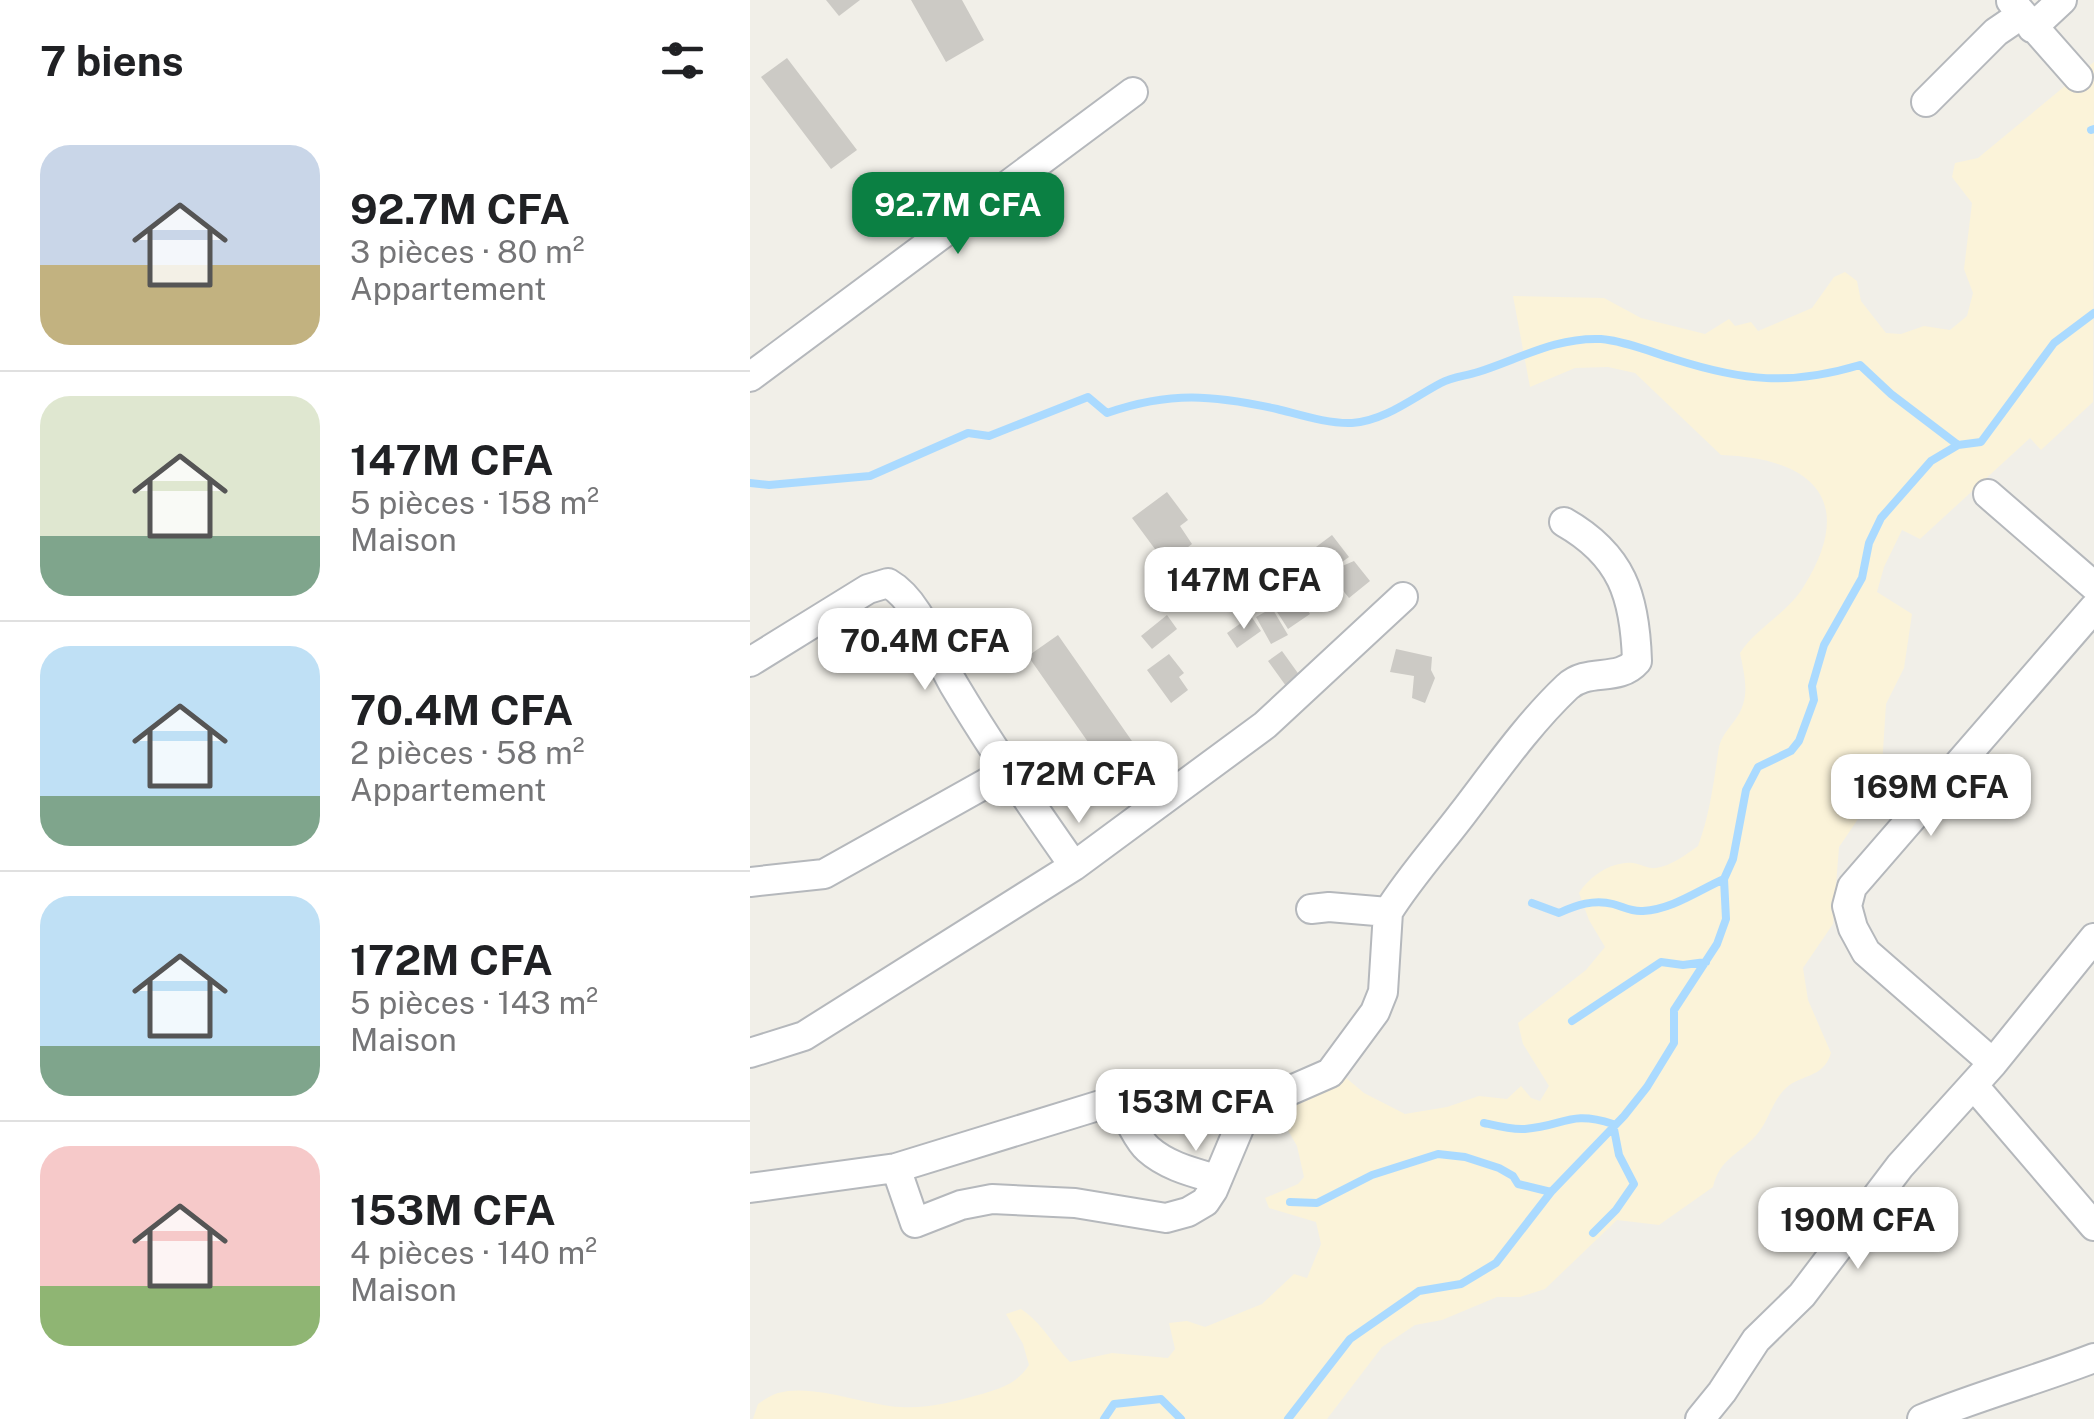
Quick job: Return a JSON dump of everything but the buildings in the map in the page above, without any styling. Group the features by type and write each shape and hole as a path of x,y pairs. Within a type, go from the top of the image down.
{"street":[{"path":"1926,102 1996,32 2021,14 2062,0"},
{"path":"2021,14 2078,77"},
{"path":"750,377 1132,92"},
{"path":"1988,494 2094,586"},
{"path":"896,1168 917,1223 961,1205 1022,1198 1166,1218 1205,1202 1242,1121 1266,1101 1330,1073 1376,1012 1383,992 1388,912 1481,790 1570,683 1593,674 1618,674 1636,661 1628,590 1611,558 1594,541 1564,522"},
{"path":"750,662 868,589 888,583 904,592 953,683 1074,866"},
{"path":"750,1053 804,1036 1074,866 1265,725 1403,596"},
{"path":"1993,1064 1866,952 1853,928 1848,906 1852,887 2094,608"},
{"path":"750,882 824,874 1008,771"},
{"path":"1311,909 1388,912"},
{"path":"1700,1419 1756,1340 1802,1296 1900,1166 1993,1064 2094,938"},
{"path":"1974,1086 2094,1226"},
{"path":"750,1188 896,1168 1104,1104 1115,1104 1126,1114 1145,1146 1163,1160 1216,1178"},
{"path":"1922,1419 1974,1397 2037,1380 2094,1358"}],"sand":[{"path":"2094,62 2093,402 2041,450 2030,438 1920,539 1902,530 1884,567 1877,592 1912,614 1904,668 1886,704 1882,766 1873,797 1839,847 1833,924 1803,968 1808,1000 1831,1053 1817,1072 1783,1091 1758,1133 1720,1169 1713,1187 1659,1225 1617,1220 1545,1289 1520,1297 1497,1297 1442,1320 1415,1325 1382,1347 1327,1419 753,1419 758,1404 775,1394 792,1391 910,1407 949,1402 1000,1388 1019,1377 1029,1365 1023,1344 1006,1314 1021,1309 1070,1362 1112,1353 1168,1358 1175,1349 1169,1323 1187,1321 1205,1327 1262,1304 1294,1274 1307,1278 1321,1244 1316,1222 1269,1208 1265,1198 1298,1184 1304,1177 1297,1146 1277,1111 1318,1081 1345,1077 1364,1093 1405,1114 1447,1107 1479,1096 1507,1099 1521,1086 1531,1098 1540,1101 1549,1086 1523,1044 1518,1023 1586,970 1605,947 1579,893 1610,867 1633,863 1662,867 1698,846 1709,809 1720,743 1743,704 1740,653 1804,586 1820,556 1826,529 1825,507 1816,489 1801,475 1780,464 1721,455 1635,373 1608,367 1575,368 1530,387 1513,296 1604,298 1641,318 1705,334 1729,319 1735,326 1751,322 1758,331 1812,308 1834,277 1845,272 1857,281 1861,301 1886,333 1901,334 1924,326 1950,330 1967,316 1973,293 1964,269 1972,203 1952,177 1955,163 1978,158"}],"waterway":[{"path":"1288,1419 1350,1339 1419,1291 1461,1284 1496,1263 1551,1192 1647,1087 1674,1043 1674,1010 1717,944 1726,919 1724,879 1733,859 1746,790 1758,767 1791,751 1799,741 1814,700 1812,686 1824,645 1862,578 1869,543 1881,518 1931,461 1958,445 1981,442 2054,343 2094,313"},
{"path":"750,483 769,485 870,476 968,433 989,436 1088,397 1107,413 1151,401 1212,398 1314,419 1364,421 1388,413 1445,381 1553,345 1584,339 1619,342 1745,376 1811,376 1860,365 1958,445"},
{"path":"1532,903 1559,913 1599,902 1635,911 1654,910 1724,879"},
{"path":"1572,1021 1661,962 1706,962"},
{"path":"1484,1123 1520,1129 1586,1118 1613,1124 1619,1155 1634,1184 1593,1233"},
{"path":"1290,1202 1317,1203 1372,1175 1438,1154 1465,1157 1499,1168 1518,1184 1551,1192"},
{"path":"1104,1419 1114,1404 1161,1399 1181,1419"}]}
